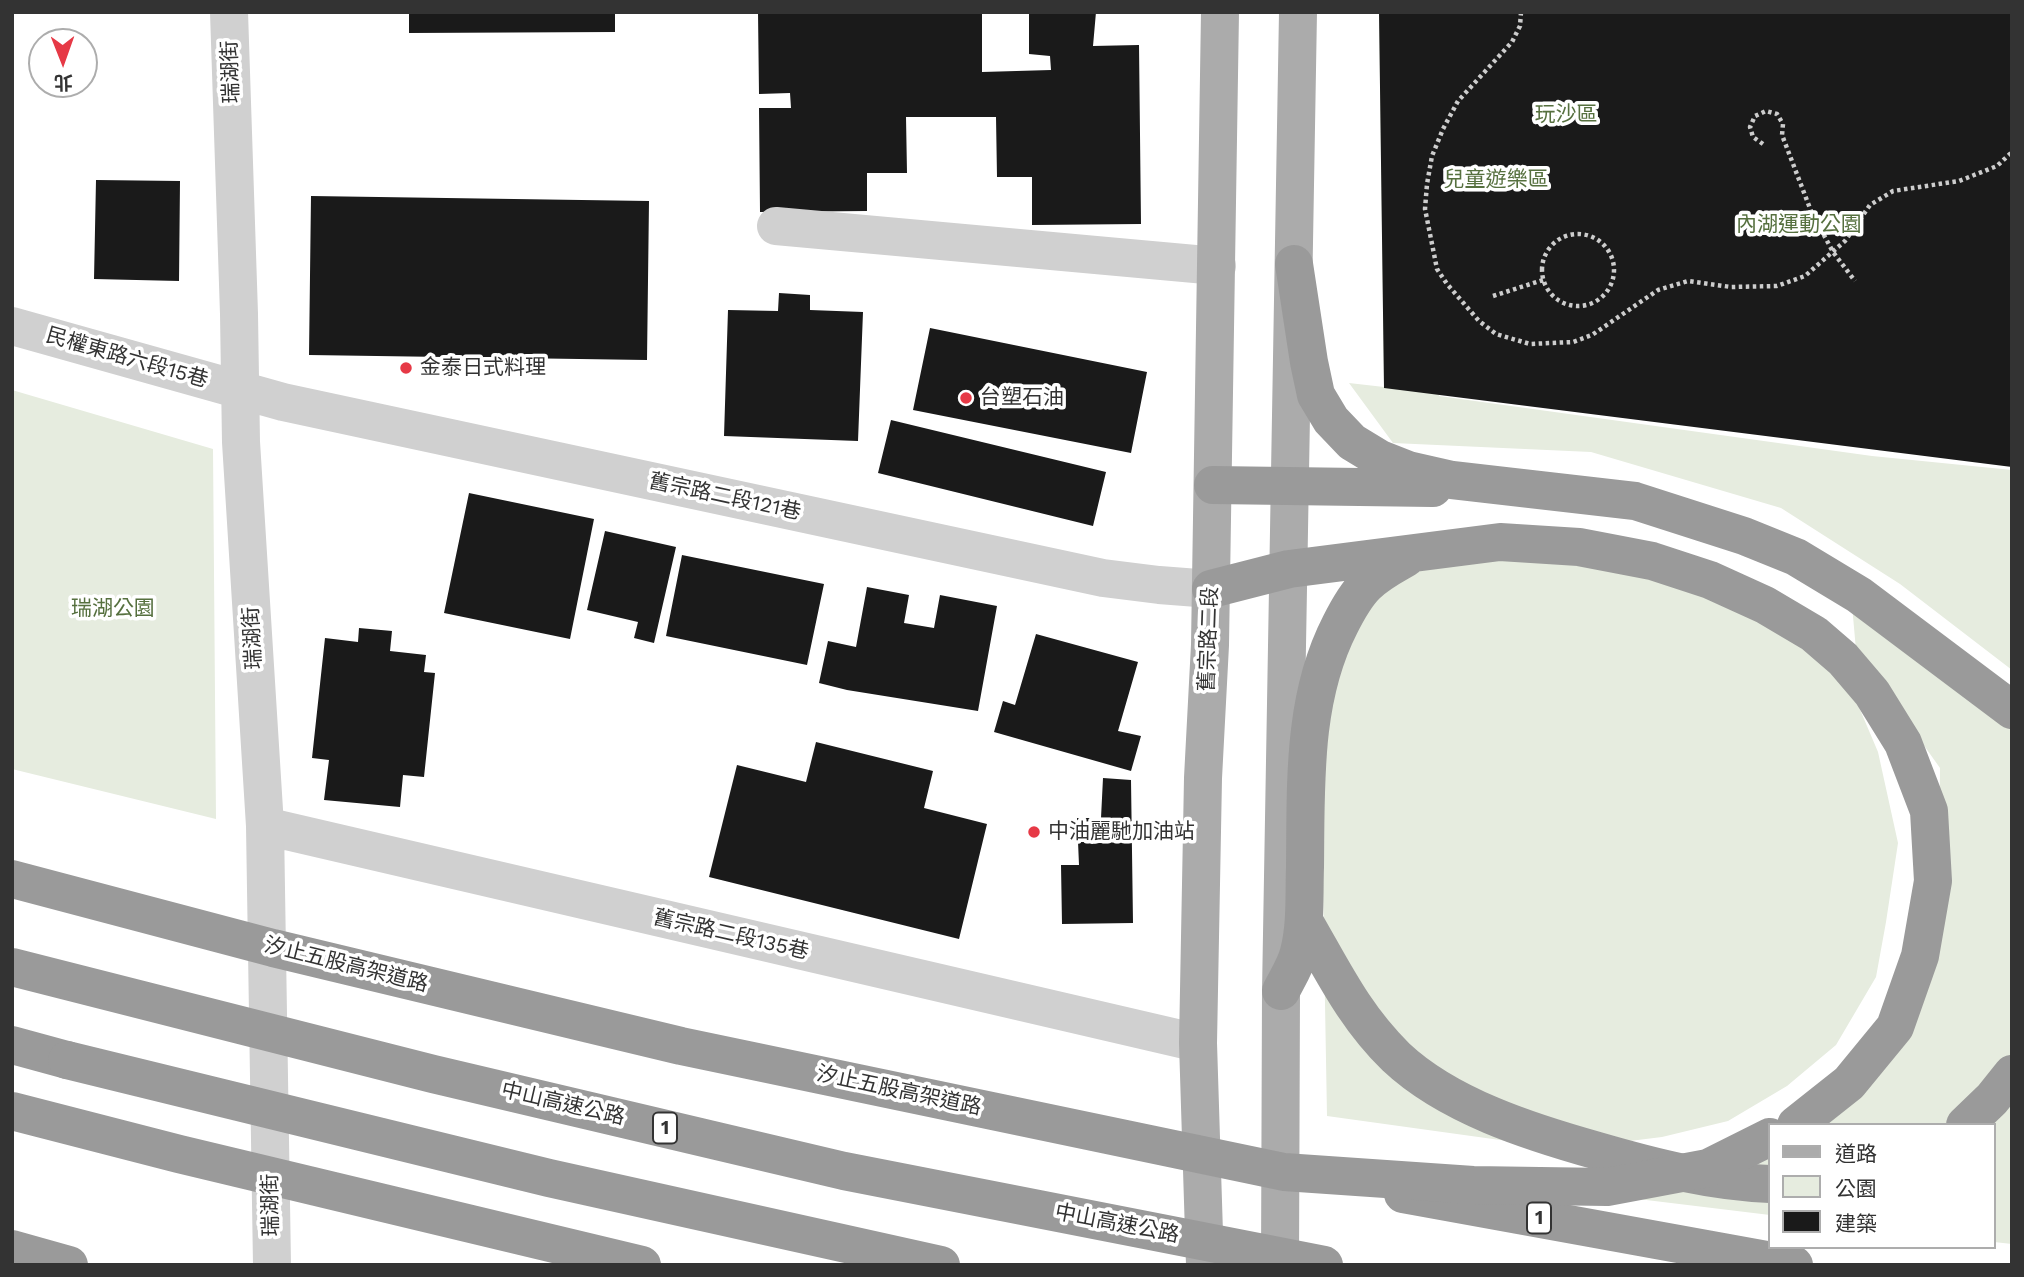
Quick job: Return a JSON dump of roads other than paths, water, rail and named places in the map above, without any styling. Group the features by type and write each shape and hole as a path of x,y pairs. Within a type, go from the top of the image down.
{"highway":[{"path":"1294,264 1316,394 1331,420 1352,442 1380,459 1408,470 1505,488 1635,501 1744,536 1796,558 1858,595 2012,709"},
{"path":"1213,485 1505,488"},
{"path":"1211,589 1289,569 1500,542 1579,547 1652,561 1710,580 1765,605 1814,634 1843,659 1872,693 1903,743 1929,811 1933,881 1920,956 1895,1027 1849,1083 1799,1123"},
{"path":"1281,991 1299,955 1304,921 1307,764 1309,727 1316,693 1333,639 1351,605 1364,587 1381,572 1415,554"},
{"name":"汐止五股高架道路","path":"12,879 273,948 681,1046 1284,1172 1794,1265"},
{"path":"1304,921 1346,996 1373,1032 1398,1059 1431,1084 1490,1116 1562,1141 1648,1166 1745,1183 1769,1184"},
{"name":"中山高速公路","path":"12,967 433,1074 831,1168 1324,1265"},
{"path":"12,1045 536,1175 941,1265"},
{"path":"1967,1123 1992,1099 2012,1074"},
{"path":"12,1111 179,1154 642,1265"},
{"path":"1284,1172 1474,1185 1607,1186 1708,1168 1769,1138"},
{"path":"12,1249 69,1265"}],"main road":[{"name":"舊宗路二段","path":"1205,1265 1198,1043 1203,778 1210,645 1220,12"},
{"path":"1280,1265 1281,991 1298,12"}],"street":[{"name":"瑞湖街","path":"229,12 242,442 265,826 272,1265"},
{"path":"776,226 1217,265"},
{"name":"民權東路六段15巷","path":"12,326 241,390"},
{"name":"舊宗路二段121巷","path":"241,390 324,411 1103,578 1211,589"},
{"name":"舊宗路二段135巷","path":"265,826 1198,1043"}],"place":[{"name":"金泰日式料理","path":"406,368"},
{"name":"台塑石油","path":"966,398"},
{"name":"中油麗馳加油站","path":"1034,832"}],"park label":[{"name":"玩沙區","path":"1566,115"},
{"name":"兒童遊樂區","path":"1496,180"},
{"name":"內湖運動公園","path":"1799,225"},
{"name":"瑞湖公園","path":"113,609"}]}
